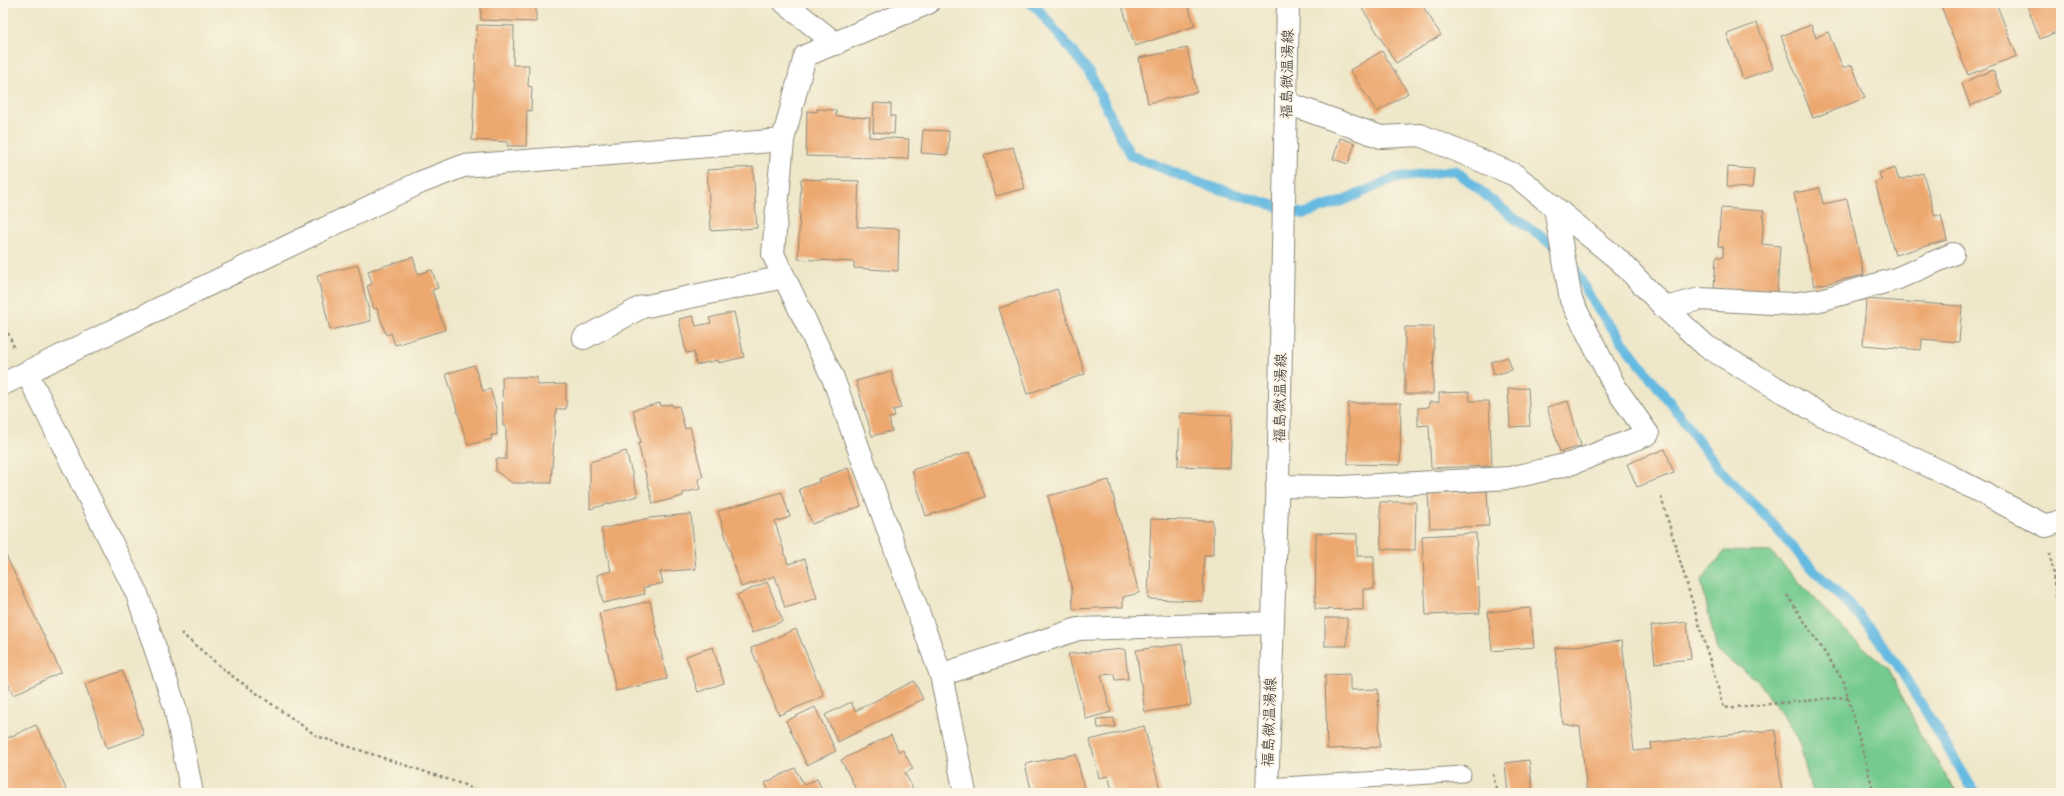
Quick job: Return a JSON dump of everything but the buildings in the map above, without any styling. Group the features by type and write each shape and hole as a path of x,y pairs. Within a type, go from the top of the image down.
{"street":[{"path":"785,3 836,44"},
{"path":"928,3 836,44 805,56 783,140 773,254 833,378 941,675 965,793"},
{"name":"福島微温湯線","path":"1267,789 1277,486 1282,256 1286,166 1288,3"},
{"path":"1287,104 1381,137 1420,135 1515,175 1620,261 1665,308 1706,346 1820,414 2053,524"},
{"path":"3,384 412,186 463,166 783,140"},
{"path":"1277,486 1341,487 1510,478 1573,463 1648,434 1615,387 1571,300 1555,208"},
{"path":"1665,308 1700,299 1792,304 1820,300 1896,279 1953,254"},
{"path":"584,338 642,307 784,277"},
{"path":"26,373 137,594 175,707 192,793"},
{"path":"941,675 1078,629 1272,623"}],"lane":[{"path":"1267,789 1463,774"}],"path":[{"path":"1661,497 1724,708 1848,697"},
{"path":"2053,524 2061,632"},
{"path":"1786,595 1844,682 1874,793"},
{"path":"177,629 228,673 317,736 462,784 482,793"},
{"path":"1493,774 1497,793"}],"green space":[{"path":"1725,551 1771,552 1848,634 1889,669 1924,742 1958,793 1812,793 1798,738 1759,682 1717,651 1701,580"}],"waterway":[{"path":"1030,3 1037,8 1089,72 1130,155 1202,184 1303,214 1343,201 1394,178 1455,170 1515,219 1561,250"},
{"path":"1572,264 1595,306 1720,470 1764,514 1802,558 1859,615 1897,664 1975,793"}]}
